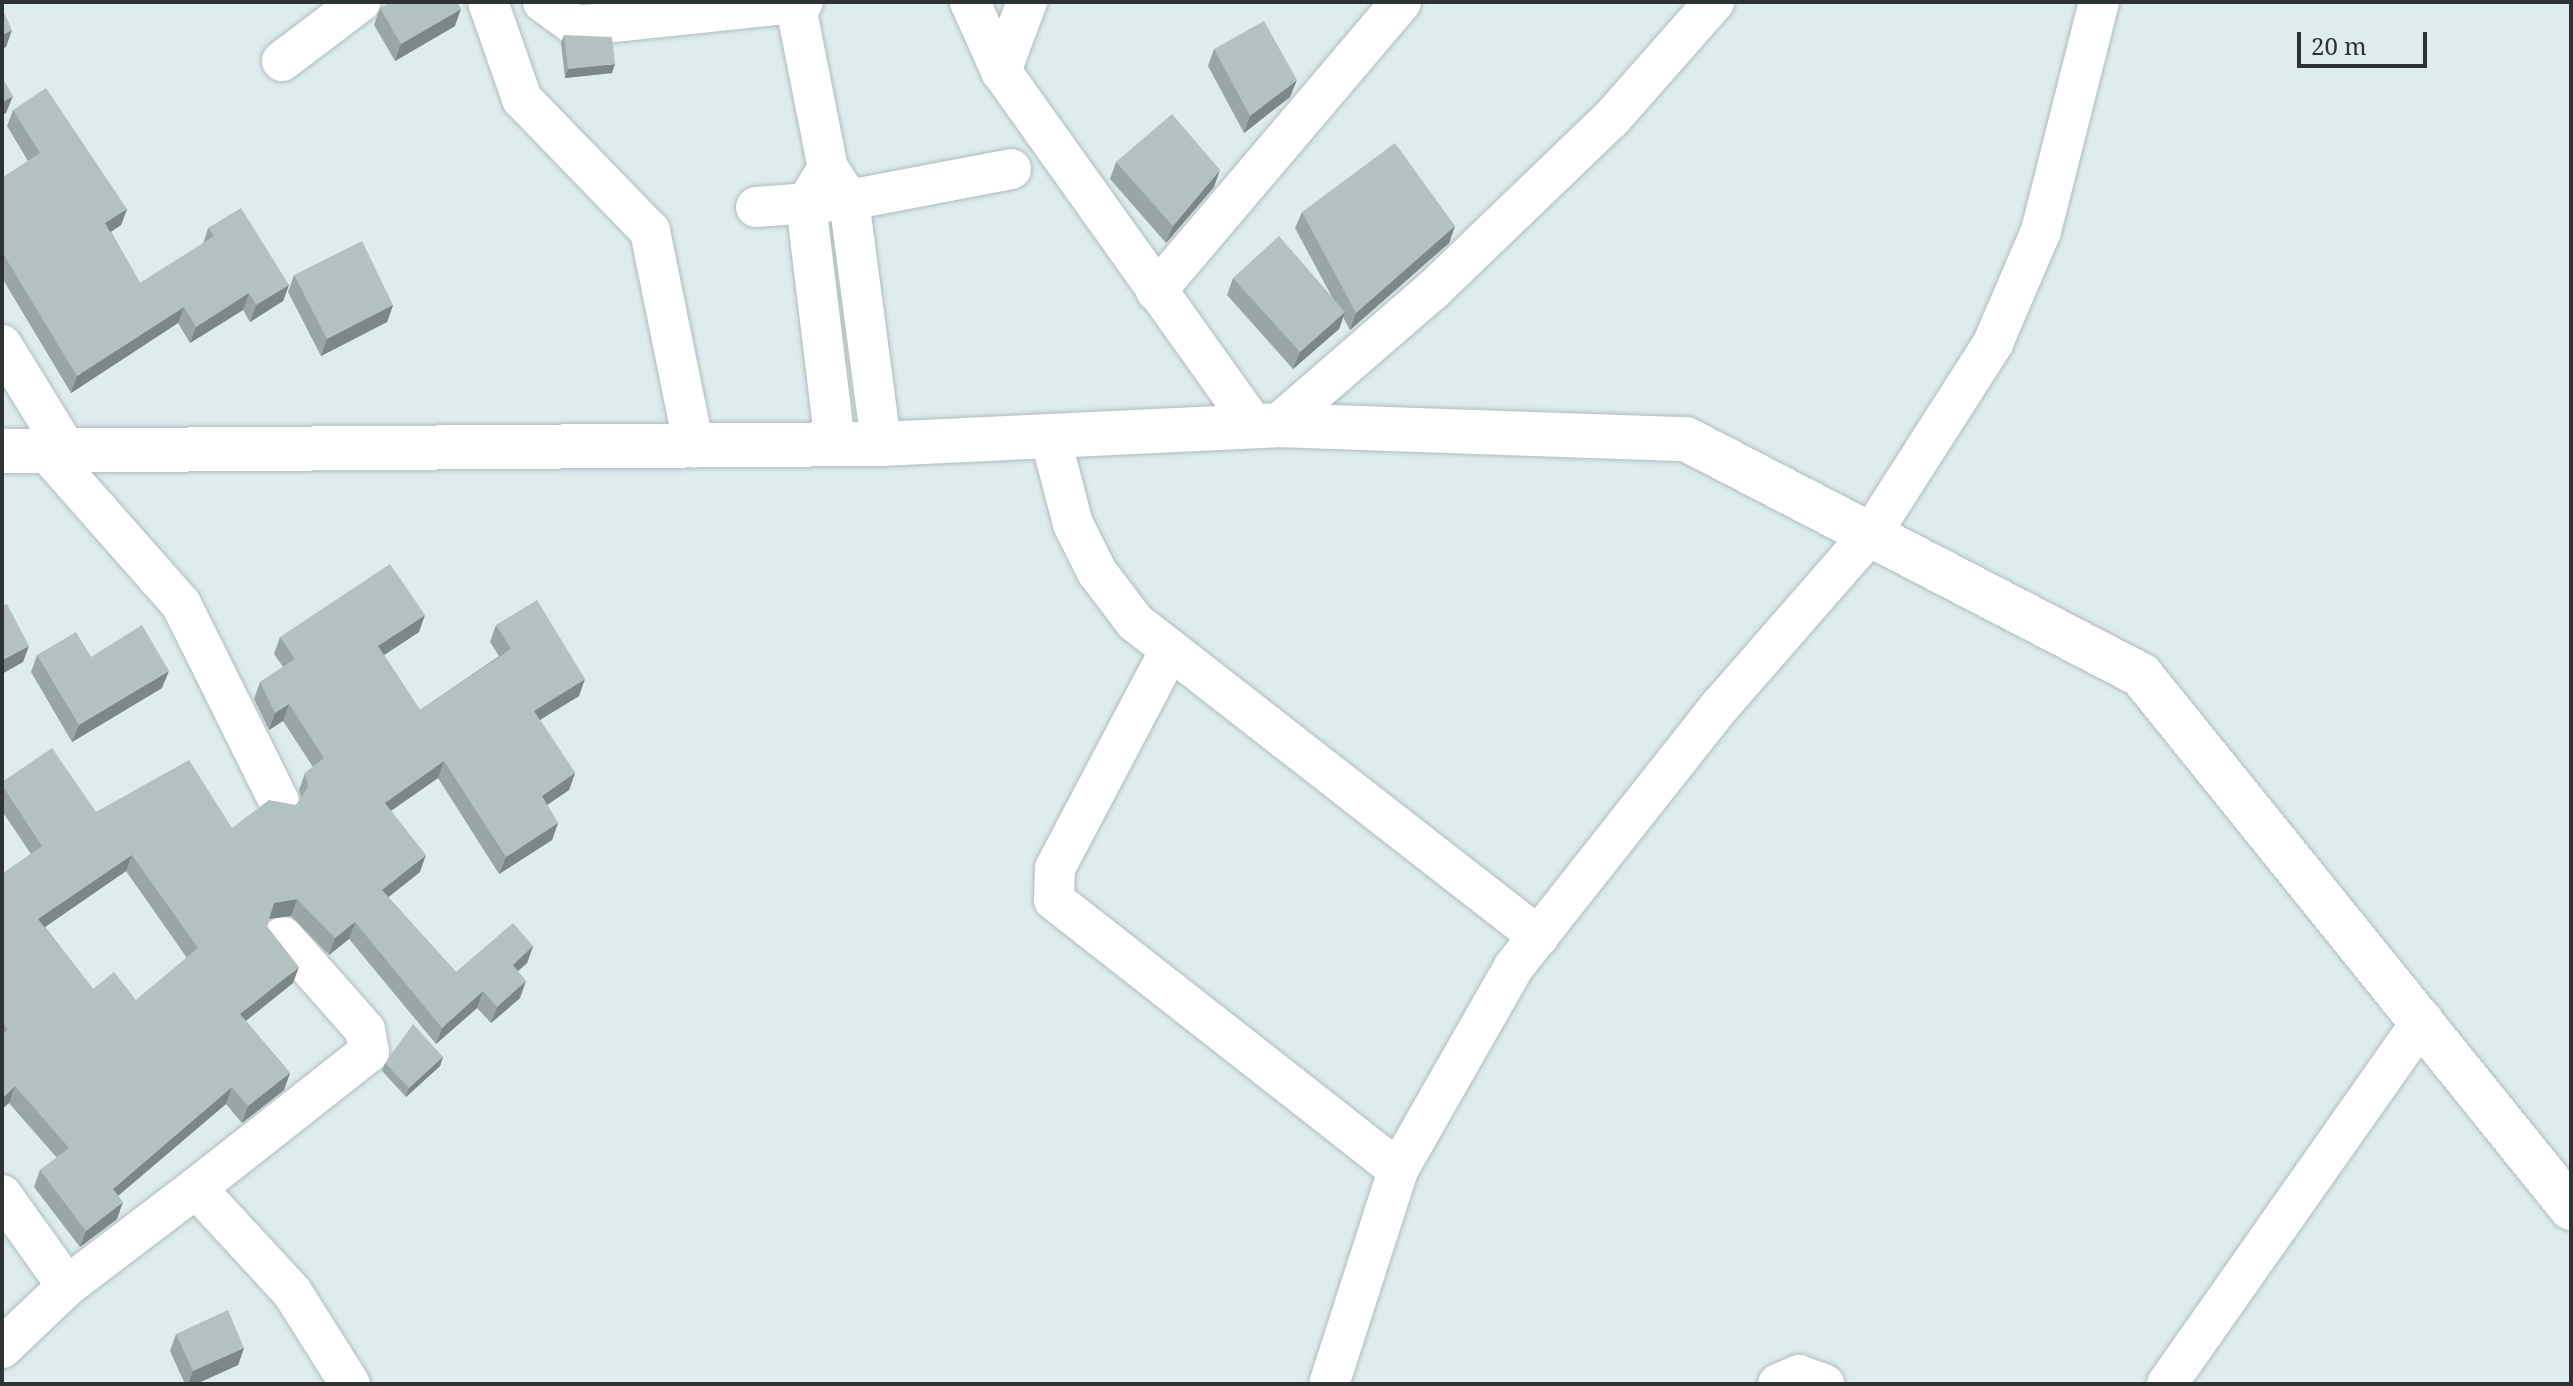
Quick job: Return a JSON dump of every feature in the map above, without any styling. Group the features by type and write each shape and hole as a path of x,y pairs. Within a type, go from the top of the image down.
{"street":[{"path":"282,61 360,2"},
{"path":"488,2 522,99 650,231 694,448"},
{"path":"543,2 576,26 798,3 838,184 881,444"},
{"path":"970,2 1001,71 1156,291 1266,426"},
{"path":"1001,71 1027,2"},
{"path":"1156,291 1401,2"},
{"path":"1266,426 1433,290 1611,119 1714,2"},
{"path":"1329,1384 1398,1170 1513,968 1721,705 1873,531 1993,343 2041,231 2099,2"},
{"path":"756,207 806,204 838,184 1011,169"},
{"path":"806,204 835,445"},
{"path":"2,345 56,451 181,604 279,801"},
{"path":"2,451 694,448 881,444 1266,426 1686,439 1873,531 2141,675 2423,1020 2571,1208"},
{"path":"1050,436 1073,524 1097,572 1135,622 1539,937"},
{"path":"1170,650 1055,868 1054,900 1398,1170"},
{"path":"2,1348 67,1286 369,1052 365,1030 283,937"},
{"path":"2167,1384 2423,1020"},
{"path":"196,1188 292,1292 350,1384"},
{"path":"2,1195 67,1286"},
{"path":"1778,1384 1799,1375 1824,1384"}],"building":[{"path":"391,2 457,2 461,9 401,44 380,8"},
{"path":"2,8 12,30 2,35"},
{"path":"1264,21 1297,80 1250,116 1214,49"},
{"path":"564,35 612,37 615,64 568,69"},
{"path":"2,77 13,96 2,102"},
{"path":"46,88 127,209 105,223 140,283 214,236 208,228 241,208 289,285 256,305 249,293 196,327 184,307 77,376 2,252 2,178 40,153 13,110"},
{"path":"1172,114 1220,170 1173,226 1116,162"},
{"path":"1395,143 1455,226 1356,313 1302,212"},
{"path":"1279,236 1345,312 1300,352 1233,278"},
{"path":"362,241 393,305 327,339 294,275"},
{"path":"390,564 425,615 378,646 420,710 511,649 496,625 537,600 585,679 534,711 575,773 542,796 558,823 506,857 444,761 385,803 426,855 382,890 456,972 513,923 533,946 513,965 526,981 497,1007 483,991 442,1028 355,922 335,938 297,899 274,903 267,926 299,967 240,1014 290,1073 248,1106 232,1087 113,1189 123,1202 86,1231 40,1170 69,1148 15,1086 5,1096 2,1093 2,1035 8,1029 2,1022 2,874 42,846 2,782 52,748 96,812 189,760 232,828 269,800 296,805 308,787 305,773 324,758 289,704 275,713 260,682 295,659 280,637","holes":["132,855 198,948 136,1000 114,972 93,989 38,919"]},
{"path":"7,604 29,646 2,660 2,606"},
{"path":"142,625 169,671 79,725 37,655 76,632 91,657"},
{"path":"413,1024 443,1057 409,1088 385,1063"},
{"path":"228,1310 244,1348 193,1371 176,1334"}]}
